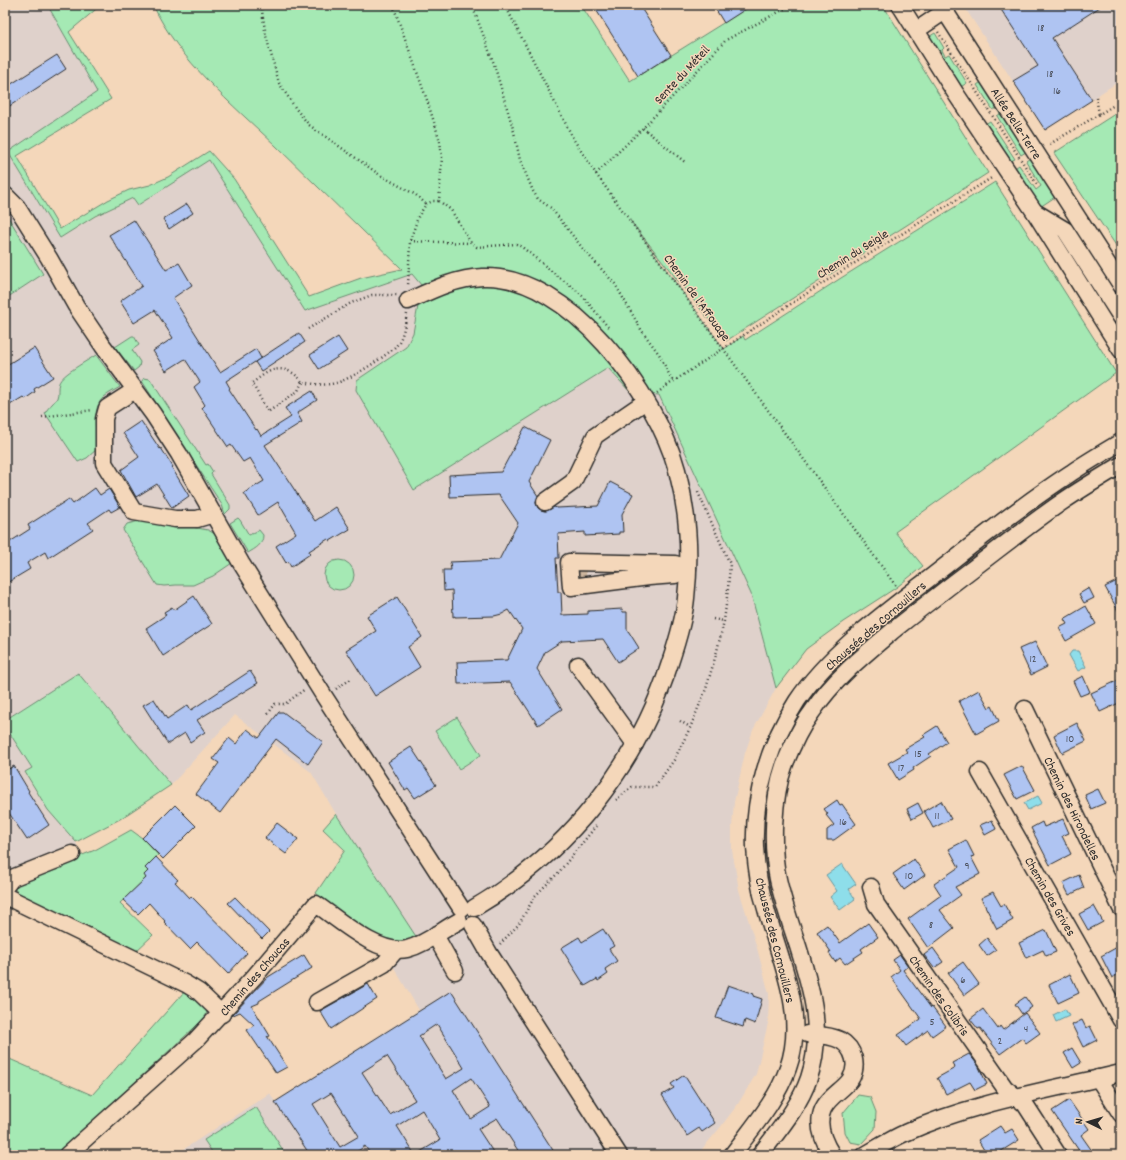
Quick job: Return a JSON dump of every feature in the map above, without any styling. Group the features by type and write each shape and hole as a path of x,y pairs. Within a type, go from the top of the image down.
{"street":[{"path":"900,5 956,94 1040,214 1121,350"},
{"path":"916,30 930,21 943,8"},
{"name":"Allée Belle-Terre","path":"943,8 1121,285"},
{"path":"5,194 17,207 50,258 76,306 179,454 245,570 467,915 493,960 619,1155"},
{"path":"1040,214 1063,206 1064,198"},
{"path":"1040,214 1065,230 1121,317"},
{"name":"Chemin des Choucas","path":"67,1155 196,1040 222,1014 316,904 359,934 375,943 396,950 406,949 416,946 435,935 513,883 562,841 604,794 630,754 662,688 680,632 686,601 688,537 686,512 680,482 667,443 656,418 626,368 581,321 564,306 528,285 498,278 485,277 469,279 440,286 408,301"},
{"path":"135,390 107,408 104,419 104,463 134,512 175,520 197,519 214,514"},
{"path":"545,502 573,482 595,436 646,401"},
{"name":"Chaussée des Cornouillers","path":"732,1155 763,1114 783,1081 793,1051 795,1015 792,995 766,909 755,848 756,819 760,790 769,756 780,729 797,701 812,681 828,664 893,607 1024,506 1072,472 1121,442"},
{"name":"Chaussée des Cornouillers","path":"760,1155 793,1111 802,1094 811,1069 816,1034 815,1011 811,988 786,911 777,877 774,843 774,822 778,791 784,768 797,738 811,712 835,682 868,651 934,598 1062,502 1121,465"},
{"path":"586,573 649,570 675,564 688,568"},
{"path":"578,665 635,744"},
{"name":"Chemin des Hirondelles","path":"1024,709 1121,908"},
{"name":"Chemin des Grives","path":"980,772 1121,1020"},
{"path":"5,887 12,878 72,854"},
{"name":"Chemin des Colibris","path":"871,887 876,904 1005,1088 1025,1104 1058,1155"},
{"path":"5,896 186,984 199,992 222,1014"},
{"path":"435,935 455,971"},
{"path":"317,1002 384,964 396,950"},
{"path":"794,1034 816,1034 839,1040 853,1055 855,1066 849,1081 832,1096 823,1109 820,1130 832,1155"},
{"path":"875,1153 904,1133 959,1113 1121,1073"},
{"path":"1098,1078 1121,1114"}],"path":[{"path":"261,5 266,36 279,83 296,109 309,125 380,175 416,196 426,204"},
{"path":"393,5 440,141 442,157 438,201"},
{"path":"472,5 494,64 514,132 520,160 533,191 538,199 551,208 584,250 615,284 642,331 659,354 674,381"},
{"name":"Chemin de l'Affouage","path":"505,5 574,140 596,174 897,587"},
{"name":"Sente du Méteil","path":"596,174 643,128 726,40 792,5"},
{"path":"930,21 1038,186"},
{"path":"1096,97 1099,114"},
{"path":"1050,144 1121,101"},
{"path":"643,128 686,163"},
{"name":"Chemin du Seigle","path":"646,401 818,286 993,177"},
{"path":"302,382 318,384 336,383 382,358 397,345 404,328 408,311 410,241 418,217 426,204 433,201 438,201 450,210 471,244"},
{"path":"410,241 471,244 477,247 516,244 522,247 581,294 613,333"},
{"path":"308,329 351,303 372,295 396,295 408,301"},
{"path":"273,370 285,370 297,374 302,382 298,392 268,412 252,383 273,370"},
{"path":"42,417 107,408"},
{"path":"713,619 724,621"},
{"path":"334,690 351,679"},
{"path":"268,714 275,704 284,704 305,688"},
{"path":"680,721 690,727"}],"shaded area":[{"path":"5,5 49,5 48,6 98,92 8,152 60,238 96,216 133,198 138,205 209,160 305,311 412,274 432,297 418,306 413,333 406,347 357,380 414,490 608,368 631,393 659,395 751,594 776,688 753,730 745,753 734,802 732,827 732,850 739,890 757,948 769,994 768,1023 756,1074 738,1104 697,1155 188,1155 184,1149 270,1093 275,1102 419,1010 376,937 416,938 336,814 311,772 235,715 171,785 78,673 5,720"},
{"path":"963,5 1121,5 1121,80 1045,130"},
{"path":"5,726 32,768 25,773 48,810 76,842 81,855 20,880 5,884"}],"green space":[{"path":"101,5 69,32 111,99 17,156 60,229 108,200 129,190 150,185 168,177 209,151 234,179 309,297 361,278 402,269 208,81 177,45 153,5 581,5 630,81 752,5 883,5 988,173 726,341 629,219 724,349 743,336 745,340 995,182 1116,373 895,532 923,566 897,587 843,622 806,649 776,688 751,594 659,395 631,393 608,368 414,490 356,390 357,380 406,347 413,333 418,306 431,297 412,274 305,311 209,160 138,205 133,198 95,216 60,238 8,152 97,92 48,6"},
{"path":"935,33 944,48 942,50 945,56 949,54 967,83 959,88 927,38"},
{"path":"984,80 1029,150 1021,155 997,116 1000,114 996,108 993,110 977,85"},
{"path":"1121,110 1121,253 1054,153"},
{"path":"990,121 1015,159 1007,163 983,125"},
{"path":"1033,156 1058,195 1037,209 1012,170 1019,165 1036,190 1041,186 1026,161"},
{"path":"5,212 43,274 5,299"},
{"path":"1076,223 1121,294 1121,305 1071,226"},
{"path":"1059,234 1121,330 1121,341 1054,237"},
{"path":"134,336 139,345 132,350 140,362 139,367 134,371 115,347"},
{"path":"96,355 120,387 104,397 97,408 95,421 98,448 87,458 78,462 45,413 57,398 58,385 61,379"},
{"path":"144,378 150,379 206,465 208,464 213,472 211,474 230,505 230,509 225,514 222,505 142,381"},
{"path":"238,518 249,535 259,530 263,535 260,544 248,553 230,523"},
{"path":"147,519 208,530 215,534 232,563 213,576 193,585 157,585 123,530 127,524"},
{"path":"339,560 345,561 353,569 353,581 345,589 339,590 333,589 325,581 324,575 325,569 333,561"},
{"path":"78,673 171,785 120,819 76,842 48,810 25,772 32,768 5,726 5,720"},
{"path":"457,717 481,755 459,769 435,731"},
{"path":"336,814 417,938 396,943 389,942 369,934 359,928 316,893 345,850 323,829"},
{"path":"131,830 142,838 158,855 145,868 148,871 146,878 120,903 153,935 134,953 17,894 15,887 20,880 95,850"},
{"path":"184,992 204,1006 206,1009 205,1018 55,1155 5,1155 5,1057 92,1095"},
{"path":"858,1095 870,1097 876,1112 875,1129 861,1144 850,1142 845,1132 843,1113"},
{"path":"256,1107 286,1155 214,1155 204,1140"}],"water":[{"path":"1072,651 1078,651 1086,667 1078,671 1069,655"},
{"path":"1038,796 1042,803 1028,810 1024,803"},
{"path":"842,864 856,884 849,889 855,899 840,910 830,897 837,891 826,875"},
{"path":"1065,1009 1069,1016 1056,1022 1053,1015"}],"building":[{"path":"593,5 639,5 671,55 638,76"},
{"path":"713,5 752,5 724,23"},
{"path":"998,5 1103,5 1052,38 1092,100 1045,130 1013,81 1038,66"},
{"path":"57,55 66,69 5,109 5,88"},
{"path":"187,204 193,213 169,229 163,219"},
{"path":"134,220 166,270 179,263 192,285 173,298 220,372 256,349 261,358 226,381 230,388 229,389 261,436 291,417 285,408 312,391 317,400 297,413 302,422 265,445 315,521 336,507 350,529 330,541 328,539 309,551 310,554 291,567 288,561 286,563 276,546 296,533 278,502 258,515 244,493 264,481 250,458 243,462 231,445 228,447 202,408 205,405 194,387 200,382 185,359 166,371 153,351 173,338 155,310 134,323 120,301 142,286 109,235"},
{"path":"299,333 305,342 261,371 255,362"},
{"path":"338,337 347,351 319,369 310,355"},
{"path":"34,348 53,377 34,389 35,392 25,399 23,397 5,408 5,366"},
{"path":"141,421 160,449 161,448 189,496 172,508 157,484 136,497 121,470 139,457 123,433"},
{"path":"525,427 550,440 529,482 538,496 536,503 538,508 541,510 546,511 554,507 598,506 610,482 633,494 622,514 623,532 619,532 619,534 585,536 585,532 558,534 559,558 556,558 558,592 561,592 562,615 588,614 588,611 622,609 623,612 627,612 627,629 639,648 618,662 603,639 562,641 545,652 537,669 562,709 538,725 510,682 458,684 457,662 507,660 522,629 509,610 494,616 453,617 452,590 444,591 443,570 451,570 450,562 499,560 518,523 499,495 450,497 449,475 501,472"},
{"path":"95,488 100,495 109,489 120,507 111,512 109,509 88,523 93,529 48,558 45,552 27,563 30,569 5,584 5,545 30,529 28,525 69,499 73,504"},
{"path":"1117,581 1121,581 1121,616 1105,587"},
{"path":"1089,588 1094,598 1084,603 1079,594"},
{"path":"194,596 212,624 163,656 146,628 166,615 164,612 172,607 174,610"},
{"path":"397,597 422,637 408,647 420,667 375,696 346,650 376,631 367,616"},
{"path":"1086,606 1096,624 1066,641 1059,628 1067,624 1064,619"},
{"path":"1035,642 1047,667 1031,675 1019,649"},
{"path":"250,671 258,683 197,720 205,732 190,742 185,733 168,744 143,705 154,699 167,719 188,705 191,710"},
{"path":"1083,676 1090,692 1080,696 1073,681"},
{"path":"1121,679 1121,702 1100,712 1091,693"},
{"path":"979,690 989,708 992,706 999,721 976,734 959,701"},
{"path":"279,712 283,712 323,742 308,764 276,739 220,813 196,794 219,763 213,759 229,738 236,744 247,729 259,738"},
{"path":"1077,723 1086,741 1062,753 1054,735"},
{"path":"937,726 947,742 929,754 931,756 913,768 914,770 898,780 888,763 907,752 905,749 925,737 923,735"},
{"path":"411,747 436,785 415,798 408,788 405,790 388,762"},
{"path":"14,766 29,791 28,792 49,825 27,840 5,807 5,771"},
{"path":"1022,766 1035,790 1017,799 1004,775"},
{"path":"1098,789 1105,803 1091,809 1085,795"},
{"path":"837,800 840,805 842,804 856,824 834,840 827,840 827,830 834,825 826,815 828,814 824,809"},
{"path":"941,801 951,819 933,828 924,811"},
{"path":"918,803 923,813 912,819 907,809"},
{"path":"175,805 196,826 163,859 142,838"},
{"path":"1063,819 1069,833 1062,836 1071,854 1050,865 1031,828 1042,822 1044,827"},
{"path":"992,820 996,829 985,835 980,825"},
{"path":"277,823 298,839 286,854 265,838"},
{"path":"966,840 974,856 971,857 980,874 955,887 961,895 940,910 954,928 928,948 908,919 941,895 934,884 959,867 949,849"},
{"path":"156,857 178,880 175,882 190,898 191,896 247,953 228,974 197,942 190,949 164,922 165,921 149,903 138,914 123,900 146,878 144,875 148,871 145,868"},
{"path":"914,859 925,875 904,890 893,874"},
{"path":"1079,875 1084,888 1069,895 1063,883"},
{"path":"993,892 1001,906 1004,904 1013,920 997,929 981,898"},
{"path":"235,897 269,932 262,939 228,903"},
{"path":"1094,906 1103,922 1088,930 1079,914"},
{"path":"868,923 878,937 861,949 863,952 845,964 840,958 835,962 829,953 831,952 817,932 827,925 840,943"},
{"path":"603,929 614,946 609,949 617,961 605,969 608,974 598,981 597,979 585,986 561,948 579,937 582,942"},
{"path":"1046,930 1056,952 1046,956 1043,950 1026,958 1019,943"},
{"path":"987,938 996,950 987,956 979,945"},
{"path":"1121,945 1121,973 1112,978 1101,956"},
{"path":"933,948 943,962 934,968 924,955"},
{"path":"304,955 312,968 259,1001 259,1003 252,1006 270,1036 267,1036 287,1067 276,1073 247,1030 254,1025 240,1012 231,1016 268,977"},
{"path":"900,955 908,966 903,970 946,1026 932,1036 928,1030 906,1046 898,1035 921,1019 891,977 900,970 893,960"},
{"path":"963,962 979,984 964,995 948,973"},
{"path":"1070,974 1079,993 1058,1003 1049,985"},
{"path":"368,984 377,999 331,1029 320,1011"},
{"path":"728,985 754,994 753,996 762,999 755,1024 745,1020 743,1027 716,1018"},
{"path":"451,991 556,1155 521,1155 497,1118 478,1129 495,1155 415,1155 371,1155 365,1146 352,1155 310,1155 275,1102","holes":["437,1024 464,1068 446,1079 419,1036","387,1056 415,1100 390,1115 362,1072","471,1078 490,1107 471,1119 453,1090","331,1093 359,1136 340,1147 313,1104","422,1110 440,1140 415,1155 397,1126"]},
{"path":"1025,997 1032,1007 1022,1014 1015,1004"},
{"path":"983,1009 998,1029 1000,1026 1003,1030 1025,1013 1040,1033 1026,1043 1022,1038 1000,1054 980,1028 978,1029 970,1019"},
{"path":"1082,1020 1086,1028 1090,1026 1097,1040 1083,1047 1072,1025"},
{"path":"1072,1048 1081,1063 1073,1068 1064,1053"},
{"path":"969,1054 978,1065 987,1084 975,1090 970,1082 946,1094 937,1078 955,1068 952,1063"},
{"path":"684,1075 715,1123 702,1132 699,1128 687,1136 662,1095 674,1088 671,1084"},
{"path":"1069,1100 1089,1129 1081,1135 1095,1155 1082,1155 1052,1111"},
{"path":"1000,1126 1005,1133 1012,1129 1019,1140 995,1155 987,1155 978,1140"}],"tunnel":[{"path":"576,574 586,573"}]}
